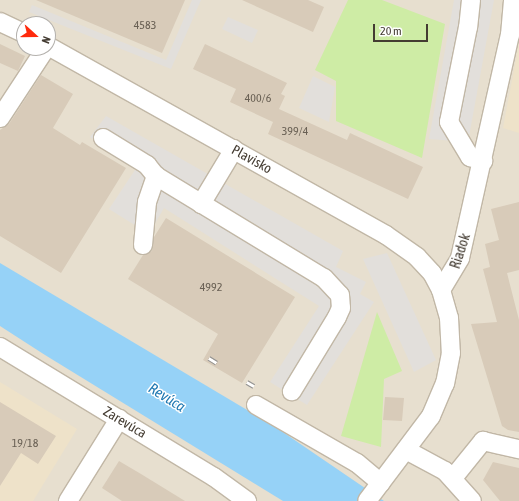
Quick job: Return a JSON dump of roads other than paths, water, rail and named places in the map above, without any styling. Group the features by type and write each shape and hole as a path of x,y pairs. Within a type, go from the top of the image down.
{"street":[{"path":"471,0 468,27 449,122 470,158 483,161"},
{"name":"Riadok","path":"441,290 460,258 483,161 510,35 513,0"},
{"path":"0,22 16,29"},
{"name":"Plavisko","path":"56,52 234,149 404,247 432,273 441,290"},
{"path":"3,109 41,56"},
{"path":"103,138 147,165 156,176 324,278 340,294 341,308 337,317 292,391"},
{"path":"201,204 234,149"},
{"path":"143,244 147,202 156,176"},
{"path":"256,405 357,463 374,492 431,416 440,398 449,367 450,325 441,290"},
{"name":"Zarevúca","path":"0,347 214,477 247,501"},
{"path":"68,501 119,419"},
{"path":"453,478 483,441 519,449"},
{"path":"406,450 436,465 453,478 472,501"}],"water":[{"name":"Revúca","path":"0,263 274,426 384,501 283,501 45,355 0,326"}],"railway":[{"path":"209,358 217,363"},
{"path":"247,382 254,386"}]}
